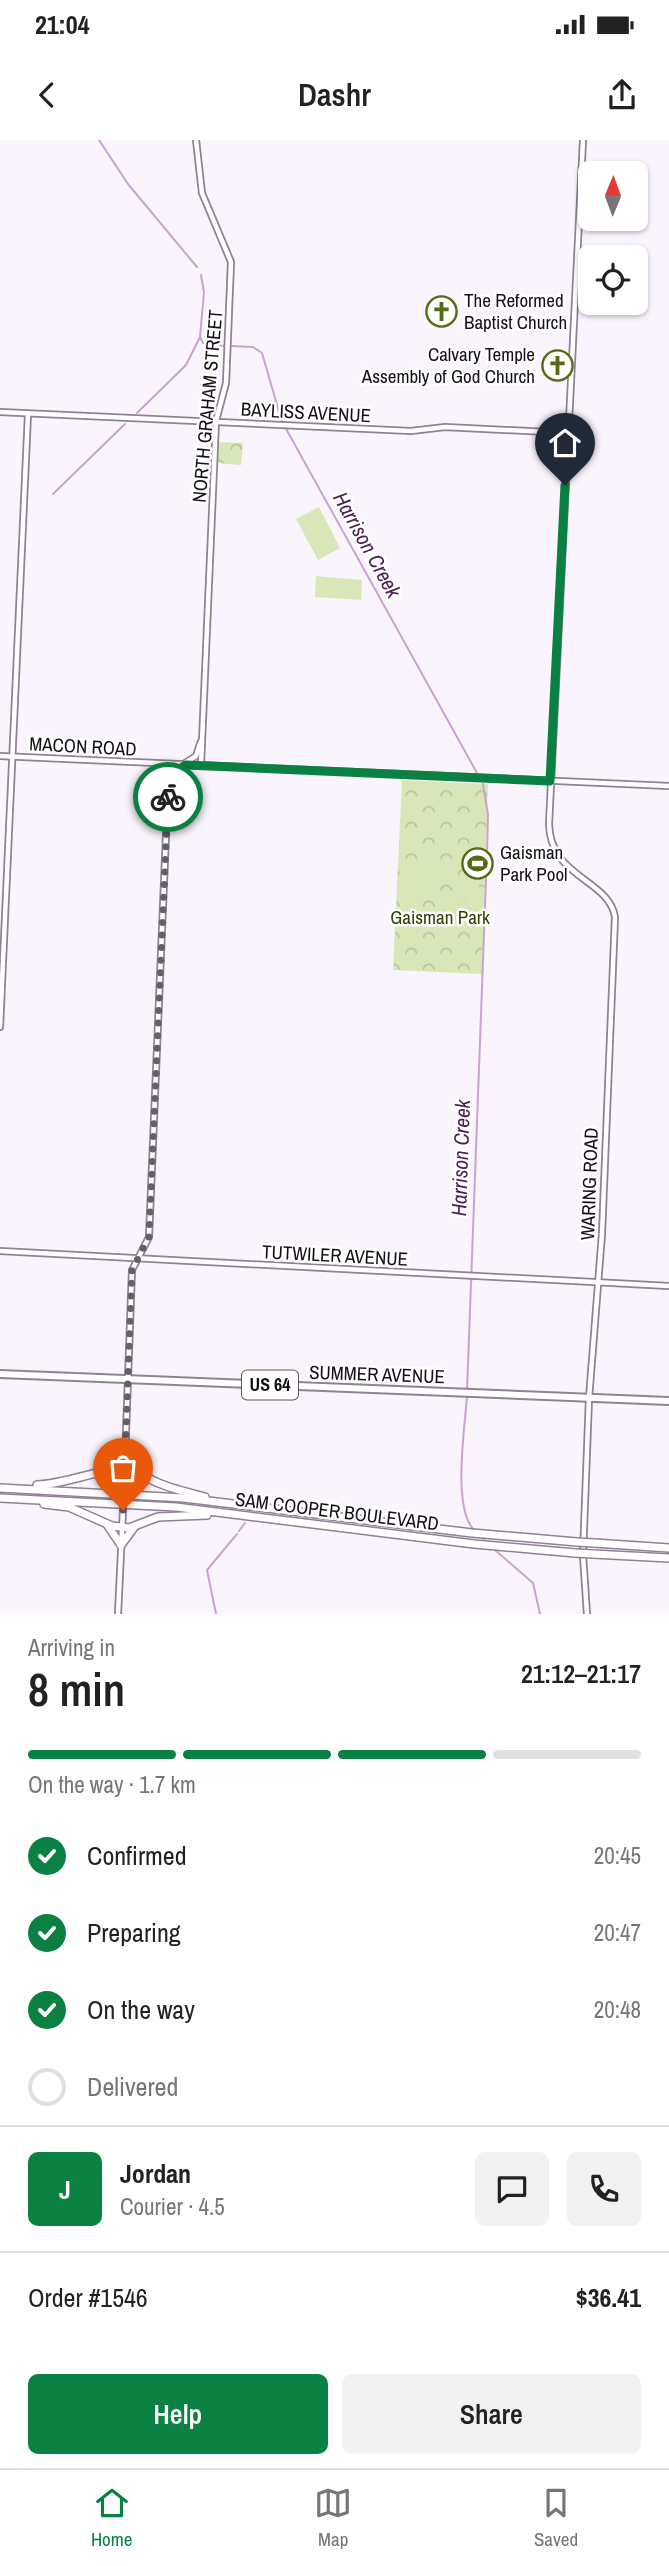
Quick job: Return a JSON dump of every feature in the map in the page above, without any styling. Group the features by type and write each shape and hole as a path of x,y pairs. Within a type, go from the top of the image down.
{"highway":[{"path":"108,1470 125,1451 138,1471"},
{"path":"0,1487 62,1483 115,1468 138,1471 175,1489 266,1508"},
{"name":"SAM COOPER BOULEVARD","path":"0,1487 134,1493 332,1517 577,1542 669,1548"},
{"path":"3,1498 69,1507 104,1523 122,1526 176,1514 278,1519"},
{"name":"SAM COOPER BOULEVARD","path":"3,1498 132,1503 575,1553 669,1558"},
{"path":"104,1523 121,1545 136,1525"}],"main road":[{"name":"SUMMER AVENUE","path":"0,1374 669,1401"}],"street":[{"name":"NORTH GRAHAM STREET","path":"196,140 202,193 231,262 227,374 216,421 201,765"},
{"name":"WARING ROAD","path":"583,140 550,781 551,845 561,860 608,901 615,917 599,1282 589,1398 583,1555 587,1614"},
{"name":"BAYLISS AVENUE","path":"0,412 425,432 446,427 568,433"},
{"path":"0,1027 28,414"},
{"path":"168,785 177,771 194,758 202,741"},
{"name":"MACON ROAD","path":"0,757 669,786"},
{"path":"118,1614 132,1270 136,1259 148,1245 149,1237 169,764"},
{"name":"TUTWILER AVENUE","path":"0,1251 669,1286"}],"green space":[{"path":"218,442 243,443 241,465 217,463"},
{"path":"319,507 340,548 318,560 296,519"},
{"path":"316,576 362,580 361,600 315,597"},
{"name":"Gaisman Park","path":"402,780 488,784 482,974 393,970"},
{"path":"406,866 442,866 439,882 431,894 419,901 403,904"},
{"path":"471,879 479,887 471,895 463,887"},
{"path":"444,899 473,902 472,931 459,928 450,921 445,911"}],"water":[{"name":"Gaisman Park Pool","path":"473,851 482,851 481,874 472,874"}],"waterway":[{"name":"Harrison Creek","path":"99,140 128,184 197,267"},
{"name":"Harrison Creek","path":"201,275 204,292 200,337 203,343 224,346"},
{"path":"137,413 186,365 200,337"},
{"name":"Harrison Creek","path":"231,346 253,347 262,353 282,422"},
{"path":"53,494 125,424"},
{"name":"Harrison Creek","path":"285,427 477,773"},
{"name":"Harrison Creek","path":"467,1391 487,853 488,815 483,784"},
{"name":"Harrison Creek","path":"467,1396 462,1486 467,1519 474,1530"},
{"path":"239,1531 245,1523"},
{"path":"216,1614 207,1570 237,1534"},
{"name":"Harrison Creek","path":"483,1538 486,1542"},
{"name":"Harrison Creek","path":"495,1550 533,1583 540,1614"}],"way so far":[{"path":"123,1510 132,1270 148,1245 149,1237 168,797"}],"place":[{"name":"The Reformed Baptist Church","path":"441,311"},
{"name":"Calvary Temple Assembly of God Church","path":"558,365"},
{"name":"Gaisman Park Pool","path":"477,863"}],"route":[{"path":"168,797 168,785 180,768 186,765 550,781 565,485"}]}
